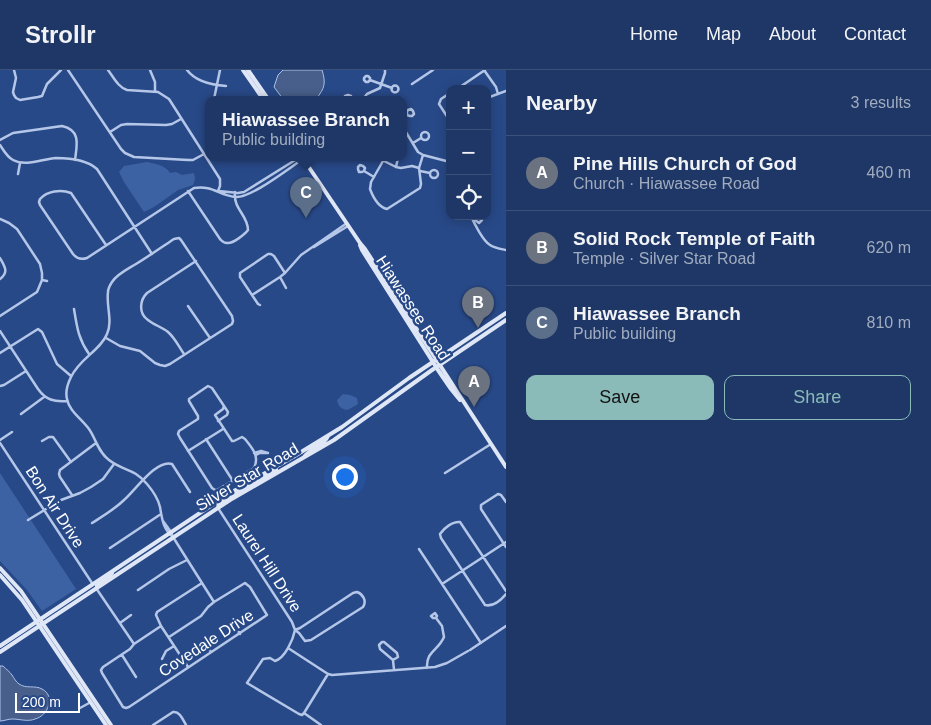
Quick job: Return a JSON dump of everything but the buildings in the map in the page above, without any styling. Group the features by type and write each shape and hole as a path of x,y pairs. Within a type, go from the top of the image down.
{"main road":[{"path":"243,70 261,96"},
{"path":"248,70 266,96"},
{"name":"Hiawassee Road","path":"304,161 365,249 438,366 506,466"},
{"path":"490,331 492,326 502,319 505,314"},
{"name":"Silver Star Road","path":"0,646 92,583 246,483 328,436 505,314"},
{"name":"Silver Star Road","path":"0,652 218,508 354,426 506,320"},
{"path":"302,459 307,452 327,439 328,436"},
{"path":"281,471 284,465 301,455 306,449"},
{"path":"244,492 248,486 278,466"},
{"path":"218,508 219,503 243,488 246,483"},
{"path":"96,588 98,584 127,561"},
{"path":"0,568 21,591 106,725"},
{"path":"0,575 38,620"},
{"path":"41,625 111,725"}],"street":[{"path":"14,70 16,78 13,92 16,98 20,100 45,94 47,84 62,70"},
{"path":"68,70 121,149 130,156 193,160 204,154 169,99 155,92 127,90 117,82 108,70"},
{"path":"150,70 155,82 155,92"},
{"path":"187,70 197,80 226,86"},
{"path":"215,96 220,70"},
{"path":"365,96 382,85 385,70"},
{"path":"412,84 433,70"},
{"path":"463,85 484,70 496,87 498,94"},
{"path":"370,80 392,88"},
{"path":"491,97 506,92"},
{"path":"446,96 441,99 439,104 446,115"},
{"path":"110,132 127,124 166,125 181,119"},
{"path":"0,140 13,133 66,126 77,139 75,160"},
{"path":"407,134 418,152 446,161"},
{"path":"413,144 422,138"},
{"path":"0,145 9,157 20,163 56,158 88,163 97,169 152,254"},
{"path":"423,155 419,170 420,188 387,208 380,205 371,192 370,186 383,161 396,167 412,166 419,170 430,173"},
{"path":"208,161 220,179 218,191"},
{"path":"106,245 72,193 61,191 45,194 40,199 40,205 76,258 87,258 188,191 200,187 218,191 244,192 297,161"},
{"path":"218,191 234,197 251,194 298,161"},
{"path":"306,164 311,161"},
{"path":"396,167 398,161"},
{"path":"18,174 20,163"},
{"path":"364,171 374,176"},
{"path":"188,191 220,239 227,243 231,243 248,230 247,222 236,205 235,192"},
{"path":"0,219 17,229 40,264 42,273 42,280 36,292 0,316"},
{"path":"482,220 479,223 475,222 487,243 506,250"},
{"path":"252,295 280,278 301,255 348,224"},
{"path":"106,338 120,346 140,352 160,366 165,366 232,324 232,316 181,240 179,238 174,239 112,282 108,293 109,326 106,338 82,360 71,376 66,390 67,401 71,408 88,427 107,459 132,471 153,490 162,519 214,602 201,616 169,637"},
{"path":"260,305 240,277 240,273 268,254 272,254 285,273"},
{"path":"0,258 6,271 0,279"},
{"path":"184,354 168,332 144,317 141,308 144,297 148,293 196,261"},
{"path":"280,278 286,288"},
{"path":"42,280 47,281"},
{"path":"188,306 210,338"},
{"path":"74,309 79,337 89,355"},
{"path":"0,353 38,329 57,364 71,376"},
{"path":"0,331 44,397 57,402 67,401"},
{"path":"0,386 26,371"},
{"path":"218,420 228,412 224,406 210,386 208,386 190,398 189,402 198,419 178,434 215,490 254,468 257,460 255,454 243,438 233,442 223,429 215,415 224,406"},
{"path":"22,414 44,397"},
{"path":"188,451 223,429"},
{"path":"0,442 12,432"},
{"path":"42,441 53,437 71,462"},
{"path":"206,440 233,481"},
{"name":"Bon Air Drive","path":"0,442 92,583"},
{"path":"72,495 59,474 60,470 96,443"},
{"path":"446,473 491,444"},
{"path":"28,520 61,500 80,493 103,479 114,464"},
{"path":"92,523 124,501 143,479 163,464 172,464 190,492"},
{"path":"506,502 498,494 481,505 481,509 505,542 506,547"},
{"name":"Laurel Hill Drive","path":"218,508 292,622 295,630 288,648"},
{"path":"110,548 161,514"},
{"path":"456,522 460,522 484,556 506,593 489,606 485,605 440,534 456,522"},
{"path":"442,584 505,542"},
{"path":"419,549 481,643"},
{"path":"138,590 187,560"},
{"path":"188,668 156,615 157,612 202,583"},
{"name":"Covedale Drive","path":"122,655 101,670 126,708 267,615 250,587 245,583 214,602"},
{"path":"96,588 134,644"},
{"path":"354,593 359,593 365,600 363,607 311,640 305,641 295,630 354,593"},
{"path":"120,623 131,615"},
{"path":"427,668 428,658 444,637 442,626 436,618"},
{"path":"233,624 240,634"},
{"path":"136,677 122,655 134,644 161,626"},
{"path":"321,725 304,713 302,715 299,714 248,683 263,659 278,660 288,648 328,674 436,667 448,663 469,651 506,626"},
{"path":"393,660 398,657 397,653 384,642 380,643 380,649 393,660 394,670"},
{"path":"206,644 211,652"},
{"path":"162,659 166,651 174,646"},
{"path":"304,713 328,674"},
{"path":"80,708 90,702"},
{"path":"153,725 176,712 186,725"}],"shaded area":[{"path":"283,70 322,70 324,85 318,96 281,96 274,87 278,75"},
{"path":"147,162 157,164 170,173 176,172 182,175 194,173 193,185 178,190 144,212 119,172 124,166"},
{"path":"343,394 357,398 358,404 347,410 341,408 337,400"},
{"path":"0,473 76,589 42,611 27,590 0,561"},
{"path":"0,666 3,666 19,684 39,688 46,692 49,696 49,706 44,714 32,720 12,719 0,721"}],"place":[{"name":"Hiawassee Branch","path":"306,218"},
{"name":"Solid Rock Temple of Faith","path":"478,328"},
{"name":"Pine Hills Church of God","path":"474,407"}]}
